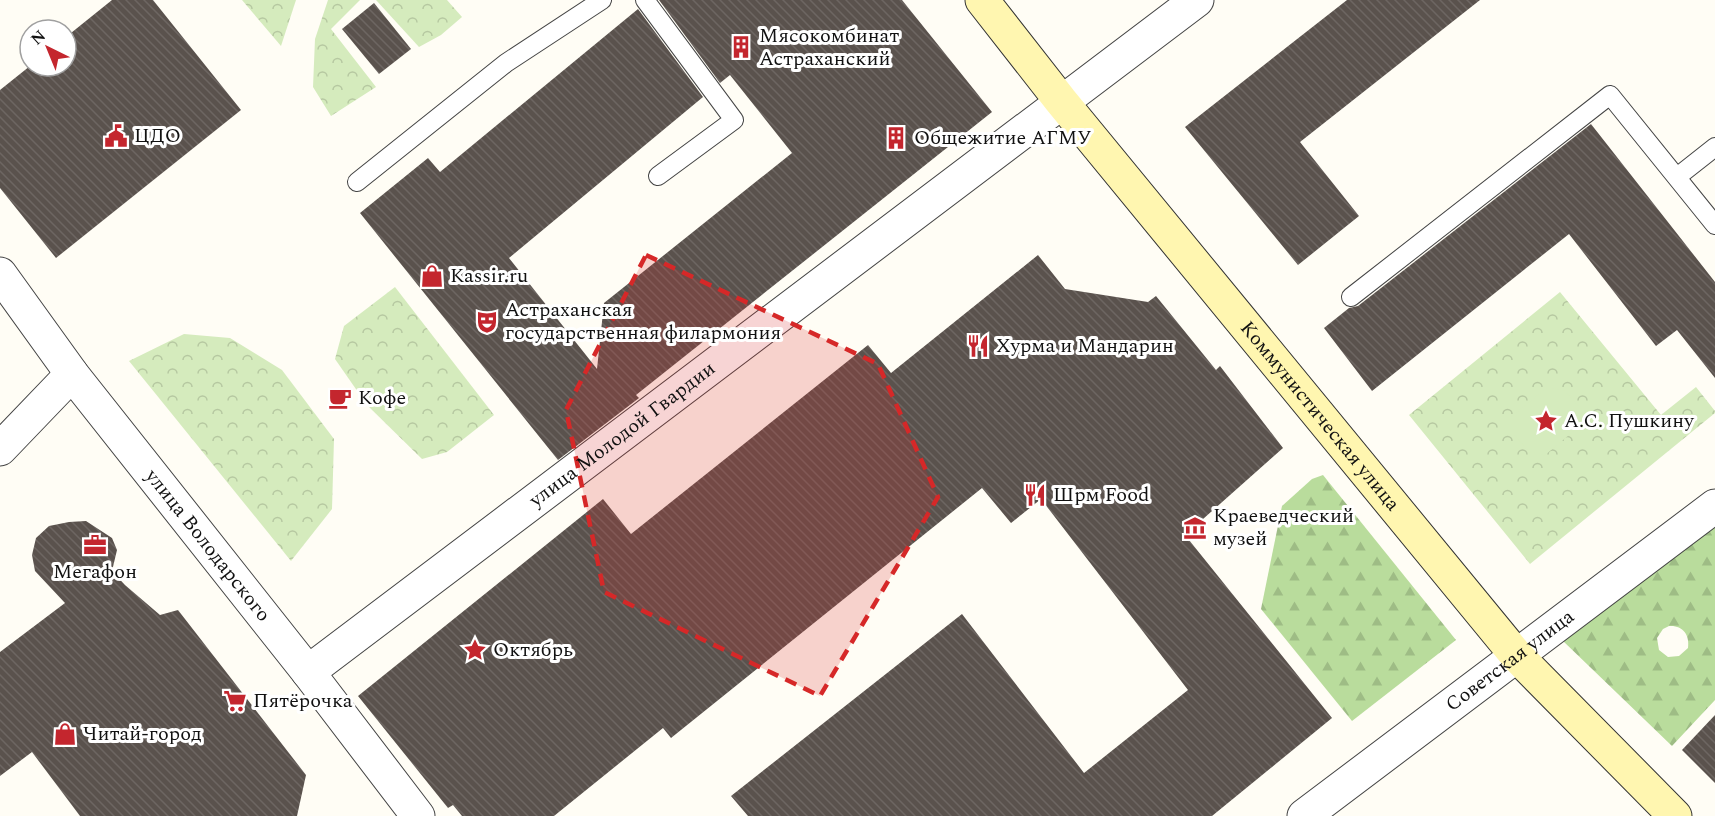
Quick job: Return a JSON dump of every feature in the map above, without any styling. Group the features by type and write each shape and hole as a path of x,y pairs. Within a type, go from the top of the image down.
{"main road":[{"name":"Коммунистическая улица","path":"982,0 1061,102 1516,655 1675,816"}],"street":[{"name":"улица Молодой Гвардии","path":"308,672 1197,0"},
{"name":"улица Володарского","path":"0,274 72,374 308,672 418,816"},
{"path":"0,449 72,374"},
{"name":"Советская улица","path":"1304,816 1715,506"}],"lane":[{"path":"357,182 506,63 602,0"},
{"path":"645,0 734,120 657,176"},
{"path":"1351,297 1610,95 1715,225"},
{"path":"1677,177 1715,147"}],"highlighted area":[{"path":"646,255 878,364 938,497 820,696 604,592 566,410"}],"green space":[{"path":"242,0 296,0 281,46"},
{"path":"328,0 360,0 331,29 376,87 331,116 313,87 315,39"},
{"path":"376,0 447,0 462,17 441,35 419,47"},
{"path":"395,287 494,415 447,452 422,459 367,405 335,359 344,326"},
{"path":"1560,292 1661,415 1696,387 1715,413 1530,564 1409,415"},
{"path":"184,334 230,338 282,370 334,439 332,509 291,561 129,361"},
{"path":"1549,386 1560,390 1562,388 1583,411 1579,418 1581,425 1544,456 1530,453 1511,431 1513,419 1511,417"},
{"path":"1323,475 1456,640 1352,721 1261,609 1282,506 1312,479"},
{"path":"1715,526 1715,700 1672,746 1563,641","holes":["1674,626 1684,631 1688,639 1688,648 1679,656 1668,657 1659,650 1657,638 1663,629"]}],"building":[{"path":"112,0 153,0 241,110 56,258 0,188 0,90 18,76 18,78 78,78 78,27"},
{"path":"659,0 902,0 992,112 636,395 639,398 558,460 360,213 428,158 440,172 638,9 703,97 509,258 597,369 604,303 792,153 730,75 720,83"},
{"path":"1347,0 1480,0 1300,142 1359,216 1298,265 1185,127"},
{"path":"374,3 411,49 379,74 342,29"},
{"path":"1591,124 1715,282 1715,378 1677,330 1656,346 1569,234 1372,391 1324,328 1349,308 1358,306"},
{"path":"1038,255 1065,289 1148,302 1156,296 1216,370 1220,366 1283,448 1185,535 1332,718 1212,816 748,816 731,796 962,614 1084,773 1188,690 1041,499 1011,523 982,488 671,738 663,728 554,816 462,816 453,805 448,808 358,696 603,499 631,534 868,345 891,373"},
{"path":"86,521 112,538 117,550 112,571 160,615 178,610 306,775 297,816 80,816 32,752 0,776 0,652 65,603 35,571 32,555 36,538 49,526"},
{"path":"1715,715 1715,783 1682,750"}],"place":[{"name":"Мясокомбинат Астраханский","path":"741,47"},
{"name":"ЦДО","path":"116,136"},
{"name":"Общежитие АГМУ","path":"896,138"},
{"name":"Kassir.ru","path":"432,276"},
{"name":"Астраханская государственная филармония","path":"487,322"},
{"name":"Хурма и Мандарин","path":"978,346"},
{"name":"Кофе","path":"340,398"},
{"name":"А.С. Пушкину","path":"1546,421"},
{"name":"Шрм Food","path":"1035,495"},
{"name":"Краеведческий музей","path":"1195,528"},
{"name":"Мегафон","path":"95,545"},
{"name":"Октябрь","path":"475,650"},
{"name":"Пятёрочка","path":"235,701"},
{"name":"Читай-город","path":"65,734"}]}
